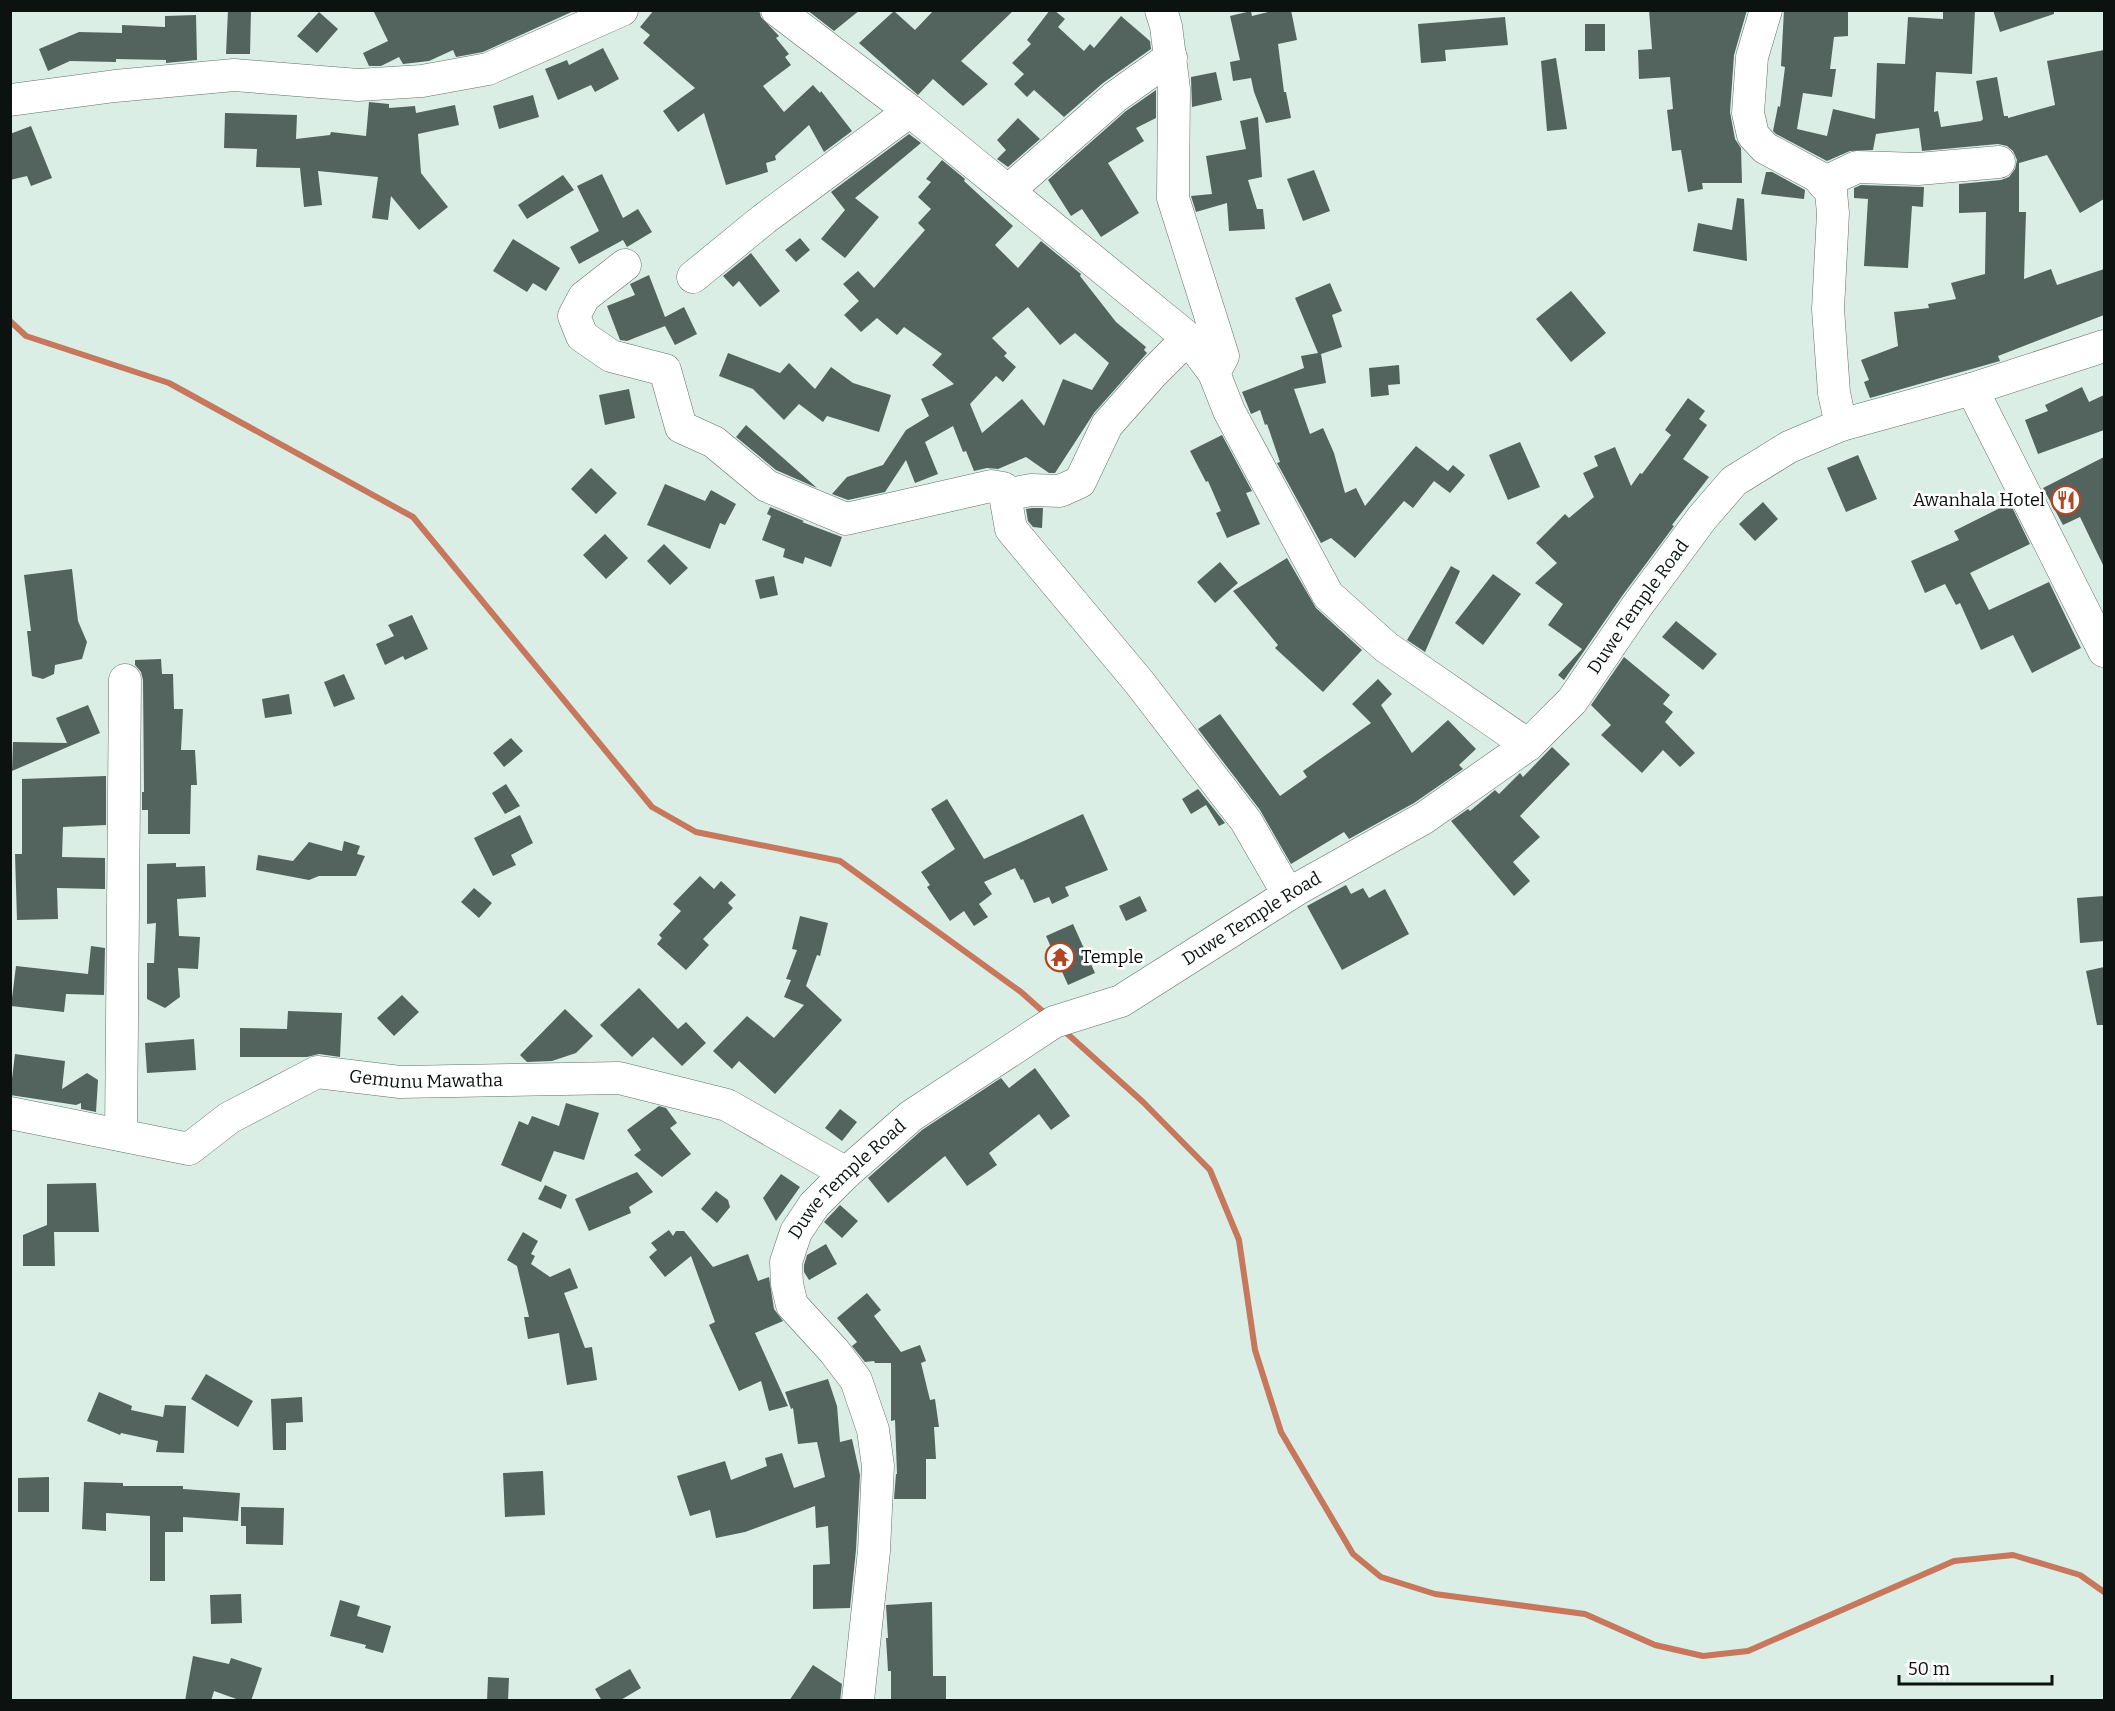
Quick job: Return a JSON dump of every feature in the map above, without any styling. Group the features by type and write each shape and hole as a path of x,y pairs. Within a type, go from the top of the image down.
{"street":[{"path":"10,100 116,86 234,75 358,85 422,81 488,69 622,10"},
{"path":"777,10 910,111 1188,338 1214,373 1229,411 1328,595 1386,647 1528,745"},
{"path":"1161,10 1172,57 1173,198 1223,356 1214,373"},
{"path":"1767,10 1752,57 1748,114 1754,135 1765,148 1817,176 1832,192 1828,309 1834,393 1841,425"},
{"path":"1008,191 1115,97 1172,57"},
{"path":"693,277 764,219 910,111"},
{"path":"1823,183 1857,167 1918,169 2000,162"},
{"path":"625,265 584,297 574,316 582,336 610,356 665,370 681,427 714,442 767,486 846,519 992,486 1003,488 1011,529 1139,682 1239,812 1288,894"},
{"path":"1005,495 1031,490 1060,491 1080,482 1107,424 1188,338"},
{"name":"Duwe Temple Road","path":"858,1701 874,1551 878,1466 873,1430 856,1380 834,1351 792,1305 787,1284 786,1262 796,1232 814,1205 846,1173 911,1116 1054,1022 1121,1001 1288,894 1424,818 1528,745 1572,701 1637,606 1702,518 1734,481 1789,447 1841,425 1972,389 2104,346"},
{"path":"1972,389 2104,651"},
{"path":"121,1135 125,680"},
{"name":"Gemunu Mawatha","path":"10,1113 189,1149 229,1118 317,1072 400,1082 619,1078 727,1105 846,1173"}],"building":[{"path":"228,10 251,10 250,54 226,54"},
{"path":"373,10 576,10 483,52 456,57 453,50 429,61 403,64 399,57 381,66 369,66 363,53 388,41"},
{"path":"654,10 759,10 761,17 779,36 776,38 789,54 785,57 791,65 763,86 784,112 813,85 820,93 821,91 852,131 824,152 809,125 775,156 776,160 766,163 768,172 726,185 704,113 678,132 663,111 695,88 643,43 650,35 640,27"},
{"path":"807,10 860,10 834,31"},
{"path":"934,10 1014,10 961,61 988,84 963,106 933,79 918,95 859,43 894,11 915,30"},
{"path":"1050,10 1054,10 1065,19 1058,27 1084,51 1090,44 1094,48 1121,16 1150,41 1151,49 1103,83 1064,117 1034,90 1027,97 1014,84 1024,74 1012,63 1031,44 1027,40"},
{"path":"1276,10 1291,10 1297,40 1278,44 1284,92 1286,92 1291,118 1266,123 1251,78 1233,81 1230,62 1240,60 1230,16 1251,11 1252,16"},
{"path":"1649,10 1747,10 1734,55 1730,112 1735,139 1741,148 1742,183 1702,183 1703,189 1688,192 1681,150 1672,151 1667,110 1673,109 1670,77 1639,79 1638,50 1652,49"},
{"path":"1784,10 1848,10 1848,36 1834,37 1830,69 1836,69 1832,97 1803,93 1797,129 1827,136 1833,109 1875,119 1877,63 1905,64 1908,17 1943,19 1943,10 1975,10 1972,74 1936,72 1934,112 1938,111 1941,127 1983,119 1976,81 1997,77 2004,116 2008,118 2055,105 2047,61 2104,50 2104,199 2080,213 2047,155 2019,163 2019,212 2026,212 2024,279 2051,269 2057,285 2104,269 2104,315 1998,356 2000,361 1870,398 1864,382 1869,380 1861,360 1898,346 1894,312 1929,308 1928,304 1956,299 1951,283 1985,274 1986,212 1959,213 1959,184 2001,180 2009,177 2015,169 2017,160 2013,151 2007,146 1998,144 1922,151 1919,128 1876,134 1873,150 1850,151 1827,161 1776,134 1773,131 1778,106 1780,107 1785,67 1781,66"},
{"path":"1993,10 2054,10 2054,14 2000,32"},
{"path":"319,12 338,29 317,53 297,36"},
{"path":"196,15 197,60 166,63 166,60 70,61 48,71 39,49 79,32 122,33 122,25 165,27 165,16"},
{"path":"1505,17 1508,45 1445,50 1446,61 1421,63 1418,24"},
{"path":"1585,24 1605,24 1605,51 1585,51"},
{"path":"603,48 619,79 595,92 591,85 558,100 545,69 567,60 569,65"},
{"path":"1556,58 1567,129 1547,131 1541,61"},
{"path":"1216,72 1222,100 1192,107 1191,77"},
{"path":"1156,90 1156,118 1136,128 1144,141 1108,163 1139,213 1101,237 1082,209 1071,216 1048,180 1126,111"},
{"path":"533,95 539,117 499,129 493,106"},
{"path":"369,102 389,104 389,108 415,106 416,113 455,105 459,125 418,134 421,173 448,207 419,230 391,196 388,220 372,218 378,177 318,171 322,205 304,207 300,168 256,167 257,149 224,148 225,113 297,115 296,139 330,135 331,132 366,136"},
{"path":"1258,117 1262,177 1248,180 1257,209 1263,209 1265,229 1229,231 1227,203 1196,212 1191,196 1212,194 1206,156 1246,149 1240,121"},
{"path":"1018,118 1040,139 1008,167 997,159 1006,150 997,140"},
{"path":"31,126 52,178 31,186 27,176 10,180 10,134"},
{"path":"909,134 921,143 855,198 879,217 845,258 821,239 845,210 831,192"},
{"path":"942,160 1013,226 995,245 1018,268 1041,241 1081,274 1080,276 1116,322 1146,347 1144,350 1147,353 1094,413 1055,473 1049,473 1026,457 998,469 987,468 974,471 966,451 963,452 953,426 925,442 938,474 915,483 906,460 885,492 848,500 832,494 847,477 883,465 906,430 929,416 921,399 954,384 932,365 942,354 904,327 897,335 877,318 861,332 844,315 859,301 843,284 858,271 874,288 925,230 918,223 931,209 918,197 931,182 926,179","holes":["1028,307 1060,345 1075,333 1109,363 1092,390 1063,379 1044,426 1022,399 982,433 970,404 996,376 1003,382 1016,367 1004,356 1007,353 992,338"]},
{"path":"1314,170 1330,211 1303,221 1287,179"},
{"path":"1766,172 1772,172 1805,190 1804,199 1761,194"},
{"path":"602,174 623,218 638,209 652,232 627,247 623,240 579,264 570,247 599,231 577,186"},
{"path":"563,175 574,190 527,219 518,205"},
{"path":"1861,185 1924,187 1923,207 1912,206 1908,268 1864,266 1868,199 1854,198 1854,188"},
{"path":"1737,198 1744,199 1747,261 1693,251 1698,223 1732,230"},
{"path":"800,238 810,250 796,262 785,250"},
{"path":"513,239 560,268 546,291 533,283 527,292 493,271"},
{"path":"751,253 780,291 760,307 739,281 733,287 723,276"},
{"path":"649,275 665,317 684,307 697,334 675,345 665,326 627,341 620,340 607,306 635,295 630,284"},
{"path":"1330,283 1342,311 1332,315 1342,347 1321,354 1326,383 1294,389 1310,434 1323,428 1334,453 1345,493 1356,488 1365,506 1416,446 1448,471 1453,465 1465,475 1450,493 1434,481 1413,508 1404,501 1355,558 1331,538 1321,543 1277,463 1280,462 1260,410 1251,414 1242,392 1304,368 1301,356 1318,353 1295,298"},
{"path":"1571,291 1606,333 1571,362 1536,319"},
{"path":"728,353 780,373 789,363 815,389 831,367 853,383 891,395 879,432 827,416 823,422 799,404 784,420 753,389 719,376"},
{"path":"1399,365 1400,384 1388,385 1389,395 1371,397 1369,368"},
{"path":"2082,387 2089,402 2104,395 2104,430 2038,454 2025,420 2048,411 2045,405"},
{"path":"629,389 635,418 605,425 599,395"},
{"path":"1688,398 1705,411 1699,419 1707,425 1683,459 1709,477 1672,525 1674,526 1564,680 1558,675 1582,649 1548,625 1563,604 1535,583 1557,563 1536,543 1565,514 1569,518 1594,497 1583,473 1598,466 1594,456 1615,447 1631,486 1671,435 1665,430"},
{"path":"746,425 817,488 776,470 736,437"},
{"path":"1222,435 1252,491 1246,493 1260,524 1227,538 1216,513 1221,511 1208,481 1206,482 1190,451"},
{"path":"1520,442 1540,487 1508,500 1489,455"},
{"path":"1858,455 1877,499 1846,512 1827,468"},
{"path":"2104,457 2104,567 2080,517 2063,525 2043,488"},
{"path":"591,468 617,493 596,514 571,489"},
{"path":"665,484 705,501 711,490 736,504 725,525 720,523 710,549 647,525"},
{"path":"1763,502 1778,519 1755,541 1739,524"},
{"path":"2010,503 2030,544 1970,573 1989,610 2049,582 2081,648 2032,673 2013,635 1981,650 1960,603 1956,605 1945,584 1925,593 1911,561 1959,540 1954,531"},
{"path":"770,507 842,537 831,567 805,557 803,564 783,557 785,549 762,540 771,516 767,514"},
{"path":"1043,508 1042,528 1033,527 1028,521 1026,509"},
{"path":"605,534 628,558 606,579 583,555"},
{"path":"664,544 688,568 670,585 647,561"},
{"path":"1287,558 1316,608 1362,650 1323,692 1275,648 1278,645 1233,591"},
{"path":"1220,562 1238,583 1215,603 1197,582"},
{"path":"1451,566 1460,571 1425,652 1407,640"},
{"path":"72,569 78,621 87,642 82,659 55,665 54,674 43,679 32,676 27,631 31,631 24,575"},
{"path":"1493,574 1521,594 1483,645 1455,623"},
{"path":"774,576 778,595 760,599 755,580"},
{"path":"412,615 428,649 405,660 403,656 385,665 376,644 394,636 388,625"},
{"path":"1676,621 1717,654 1703,670 1662,637"},
{"path":"1624,657 1670,695 1663,704 1673,712 1665,722 1695,753 1680,767 1663,750 1642,773 1601,735 1611,725 1591,705"},
{"path":"161,659 162,674 173,674 174,709 183,709 181,750 195,750 197,785 191,785 190,834 148,834 148,810 142,810 142,792 144,792 143,680 141,672 135,665 135,660"},
{"path":"344,674 355,699 334,707 324,682"},
{"path":"1378,679 1392,694 1381,705 1412,753 1448,720 1476,749 1459,765 1463,769 1414,803 1349,839 1344,832 1291,864 1260,810 1198,729 1220,714 1280,796 1307,777 1303,771 1371,723 1352,704"},
{"path":"289,694 292,714 265,718 262,699"},
{"path":"88,705 100,733 12,771 13,742 67,743 56,718"},
{"path":"511,738 523,751 504,767 493,753"},
{"path":"1552,747 1570,764 1520,816 1540,837 1513,862 1530,881 1514,896 1451,821 1468,809 1470,811 1495,790 1499,794 1520,773 1523,777"},
{"path":"106,776 106,825 63,827 62,857 105,858 105,889 57,888 58,919 17,920 15,854 22,854 22,779"},
{"path":"506,784 520,806 505,814 492,793"},
{"path":"1198,789 1225,823 1219,826 1206,805 1191,814 1182,799"},
{"path":"947,799 984,859 1083,814 1108,870 1065,887 1069,896 1052,904 1049,897 1034,903 1015,868 984,882 992,894 979,904 988,917 974,926 964,911 950,921 927,887 930,885 921,872 955,849 931,809"},
{"path":"520,815 533,843 511,855 516,865 493,876 474,838"},
{"path":"344,841 360,846 357,854 365,856 356,876 319,876 309,880 256,870 258,855 293,861 309,842 342,851"},
{"path":"176,863 176,867 205,866 206,897 177,899 179,936 200,937 198,969 178,968 180,997 165,1008 147,999 147,963 154,963 156,923 147,924 147,864"},
{"path":"700,876 714,889 721,881 736,895 728,903 733,908 703,939 709,945 686,970 657,944 662,938 659,935 681,911 673,904"},
{"path":"1346,885 1351,894 1363,888 1369,898 1385,889 1409,934 1342,970 1307,906"},
{"path":"474,888 492,903 479,918 461,902"},
{"path":"1140,896 1147,911 1126,921 1119,906"},
{"path":"2104,896 2104,941 2080,943 2077,898"},
{"path":"800,916 828,923 820,956 817,955 806,986 842,1020 775,1094 739,1061 732,1069 713,1051 747,1016 774,1038 804,1005 784,997 791,980 786,979 797,950 792,949"},
{"path":"1073,924 1095,973 1068,985 1046,936"},
{"path":"91,946 105,948 104,995 66,994 64,1012 11,1006 16,966 88,974"},
{"path":"2104,967 2104,1025 2097,1025 2086,971"},
{"path":"639,988 678,1029 686,1022 706,1043 682,1066 653,1037 632,1057 600,1025"},
{"path":"402,995 419,1012 394,1036 377,1018"},
{"path":"565,1009 593,1036 576,1053 552,1061 527,1062 520,1055"},
{"path":"288,1011 342,1013 340,1057 319,1054 307,1057 240,1057 240,1028 287,1029"},
{"path":"194,1039 196,1070 147,1073 145,1043"},
{"path":"15,1054 65,1061 62,1089 87,1073 98,1080 96,1112 81,1109 81,1103 76,1105 10,1095"},
{"path":"1035,1068 1070,1116 1051,1130 1039,1114 989,1153 997,1165 967,1186 945,1156 888,1203 868,1178 922,1130 1001,1078 1009,1088"},
{"path":"566,1103 599,1113 584,1160 554,1151 541,1182 501,1165 519,1121 528,1125 532,1116 559,1126"},
{"path":"659,1106 666,1108 677,1123 670,1128 691,1154 662,1177 634,1155 641,1150 627,1130"},
{"path":"840,1109 857,1122 842,1141 825,1128"},
{"path":"637,1172 653,1192 629,1207 631,1213 589,1231 575,1199"},
{"path":"781,1174 800,1187 776,1221 763,1198"},
{"path":"96,1183 99,1232 54,1232 55,1266 23,1266 23,1235 47,1225 47,1184"},
{"path":"545,1185 567,1195 561,1209 538,1199"},
{"path":"716,1191 728,1200 730,1207 717,1223 701,1209"},
{"path":"840,1205 858,1221 842,1238 824,1222"},
{"path":"669,1230 673,1236 676,1231 684,1231 713,1267 748,1254 758,1281 769,1277 774,1309 783,1321 755,1333 788,1406 769,1411 761,1381 739,1391 709,1325 715,1322 691,1256 665,1277 649,1257 657,1250 651,1243"},
{"path":"523,1232 538,1241 531,1254 535,1256 531,1264 550,1277 570,1268 578,1288 564,1293 585,1348 592,1347 597,1380 567,1385 559,1333 528,1339 524,1317 529,1317 517,1266 507,1260"},
{"path":"826,1244 837,1264 809,1280 804,1272 807,1255"},
{"path":"867,1293 881,1310 874,1316 901,1352 920,1345 926,1361 921,1363 930,1400 935,1399 939,1427 934,1427 936,1459 926,1459 926,1499 894,1499 897,1474 895,1420 891,1421 891,1363 865,1362 852,1346 857,1342 837,1318"},
{"path":"206,1374 253,1401 238,1427 191,1399"},
{"path":"828,1379 837,1406 840,1442 852,1439 860,1475 856,1550 850,1608 813,1609 813,1565 830,1564 828,1526 816,1528 815,1506 745,1532 716,1538 710,1510 690,1516 677,1476 725,1461 731,1480 767,1466 765,1458 782,1453 794,1488 825,1477 817,1442 798,1444 793,1408 791,1409 785,1392"},
{"path":"99,1392 132,1406 131,1410 163,1417 165,1405 186,1406 184,1453 156,1452 158,1441 121,1433 120,1435 87,1421"},
{"path":"302,1397 303,1422 286,1423 286,1450 273,1450 271,1399"},
{"path":"543,1471 545,1515 505,1517 503,1473"},
{"path":"49,1477 49,1512 18,1512 18,1478"},
{"path":"84,1482 123,1483 123,1486 183,1486 183,1489 240,1493 238,1521 183,1517 183,1532 165,1532 165,1581 150,1581 150,1516 106,1513 106,1531 82,1529"},
{"path":"241,1507 284,1508 283,1545 246,1544 246,1526 241,1526"},
{"path":"241,1594 242,1623 211,1624 210,1595"},
{"path":"340,1600 360,1606 357,1616 391,1626 383,1653 365,1648 366,1645 330,1636"},
{"path":"932,1602 933,1676 946,1676 946,1701 891,1701 886,1605"},
{"path":"193,1656 229,1664 231,1658 262,1668 251,1701 242,1701 214,1691 211,1701 185,1701"},
{"path":"813,1665 842,1684 840,1701 789,1701"},
{"path":"630,1669 641,1688 619,1701 602,1701 595,1689"},
{"path":"488,1677 509,1678 508,1701 487,1701"}],"waterway":[{"path":"10,321 26,336 169,383 413,517 652,807 696,832 840,861 1021,992 1048,1016"},
{"path":"1062,1029 1143,1102 1210,1170 1239,1240 1255,1350 1281,1432 1353,1554 1381,1577 1435,1594 1585,1614 1655,1645 1703,1656 1748,1651 1954,1561 2013,1555 2080,1575 2104,1592"}],"place":[{"name":"Awanhala Hotel","path":"2066,500"},
{"name":"Temple","path":"1060,957"}]}
